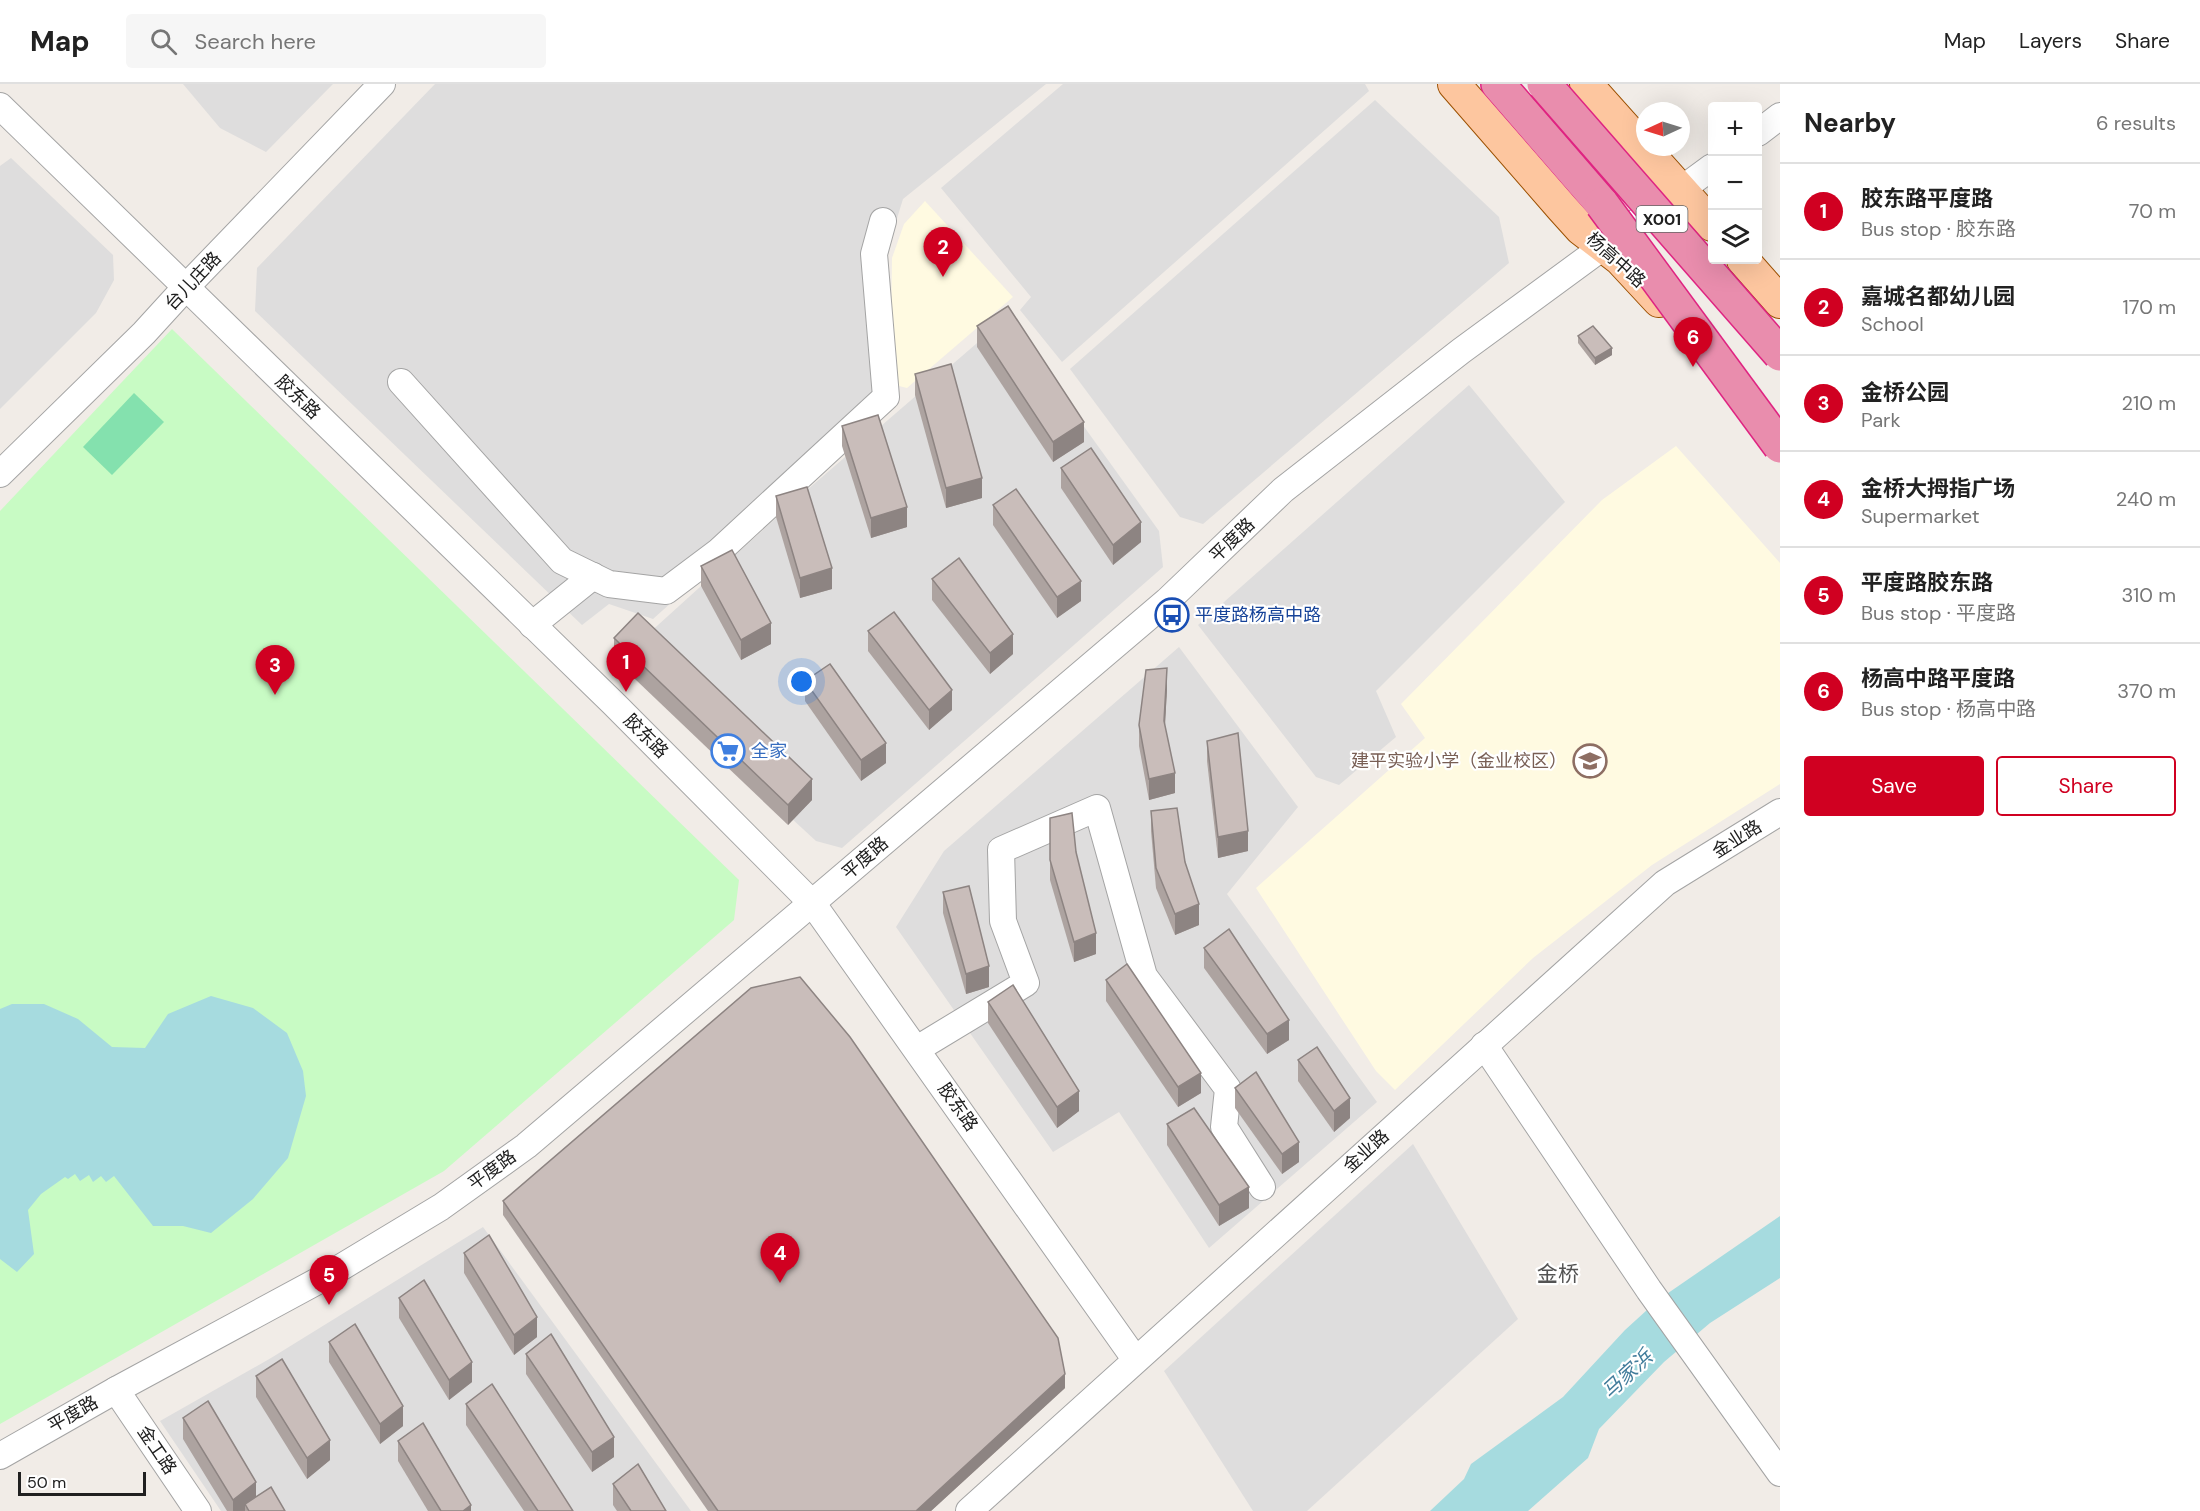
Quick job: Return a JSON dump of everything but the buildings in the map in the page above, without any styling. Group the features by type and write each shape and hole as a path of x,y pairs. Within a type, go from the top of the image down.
{"highway":[{"name":"杨高中路","path":"1498,84 1780,413"},
{"name":"X001","path":"1544,84 1780,352"},
{"path":"1602,204 1780,446"}],"main road":[{"name":"杨高中路","path":"1454,84 1581,229 1620,259 1780,435"},
{"name":"X001","path":"1586,84 1708,220"},
{"path":"1747,264 1780,302"}],"street":[{"name":"台儿庄路","path":"0,474 144,333 382,84"},
{"name":"胶东路","path":"0,106 756,845 813,904 1135,1359"},
{"path":"1762,130 1780,116"},
{"name":"平度路","path":"0,1456 116,1390 325,1277 441,1207 526,1146 1167,601 1283,490 1461,351 1708,171"},
{"path":"401,382 562,561 609,584 666,591 718,552 886,397 874,254 883,221"},
{"path":"532,626 593,576"},
{"path":"917,1049 1026,983 1003,921 1001,850 1097,808 1144,976 1228,1089 1224,1127 1262,1187"},
{"name":"金业路","path":"969,1511 1665,883 1780,812"},
{"path":"1484,1045 1649,1290 1780,1473"},
{"name":"金工路","path":"116,1390 198,1511"}],"shaded area":[{"path":"183,84 333,84 266,152 220,128"},
{"path":"435,84 1046,84 903,199 889,244 884,290 894,403 653,619 609,604 582,625 255,311 257,268"},
{"path":"1063,84 1365,84 1369,91 1062,362 1020,310 1031,297 941,188"},
{"path":"1375,100 1499,217 1509,263 1203,524 1180,517 1070,369"},
{"path":"11,158 113,255 114,280 96,313 0,409 0,166"},
{"path":"925,201 1013,297 907,388 895,385 891,333 892,258 904,224"},
{"path":"1006,318 1159,531 1163,567 842,848 816,841 627,667 647,635 807,490"},
{"path":"1469,385 1565,502 1376,691 1396,737 1339,785 1316,777 1198,625"},
{"name":"建平实验小学（金业校区）","path":"1676,446 1780,563 1780,784 1652,865 1533,958 1395,1090 1376,1071 1256,888 1425,738 1401,704 1602,500"},
{"path":"1179,647 1298,807 1227,894 1377,1102 1209,1248 1119,1112 1053,1152 896,927 944,851"},
{"path":"1413,1144 1518,1319 1307,1511 1253,1511 1164,1371"},
{"path":"483,1227 691,1511 221,1511 160,1421 271,1358"}],"green space":[{"path":"172,329 739,880 734,920 444,1171 0,1424 0,511"},
{"path":"134,393 164,422 112,475 83,447"}],"water":[{"path":"211,996 253,1008 287,1033 303,1071 306,1096 288,1158 253,1199 211,1233 183,1226 153,1226 114,1176 106,1182 101,1176 93,1182 89,1175 80,1181 75,1174 68,1179 65,1177 41,1194 28,1210 34,1254 17,1272 0,1259 0,1009 12,1004 44,1004 78,1019 112,1047 145,1048 168,1014"},
{"name":"马家浜","path":"1780,1216 1780,1278 1710,1323 1664,1362 1599,1429 1588,1458 1528,1511 1430,1511 1464,1479 1471,1464 1563,1397 1625,1330 1658,1300"}],"place":[{"name":"嘉城名都幼儿园","path":"943,277"},
{"name":"杨高中路平度路","path":"1693,367"},
{"name":"平度路杨高中路","path":"1172,615"},
{"name":"胶东路平度路","path":"626,692"},
{"name":"金桥公园","path":"275,695"},
{"name":"全家","path":"728,751"},
{"name":"建平实验小学（金业校区）","path":"1590,761"},
{"name":"金桥大拇指广场","path":"780,1283"},
{"name":"平度路胶东路","path":"329,1305"}],"district":[{"name":"金桥","path":"1558,1274"}]}
